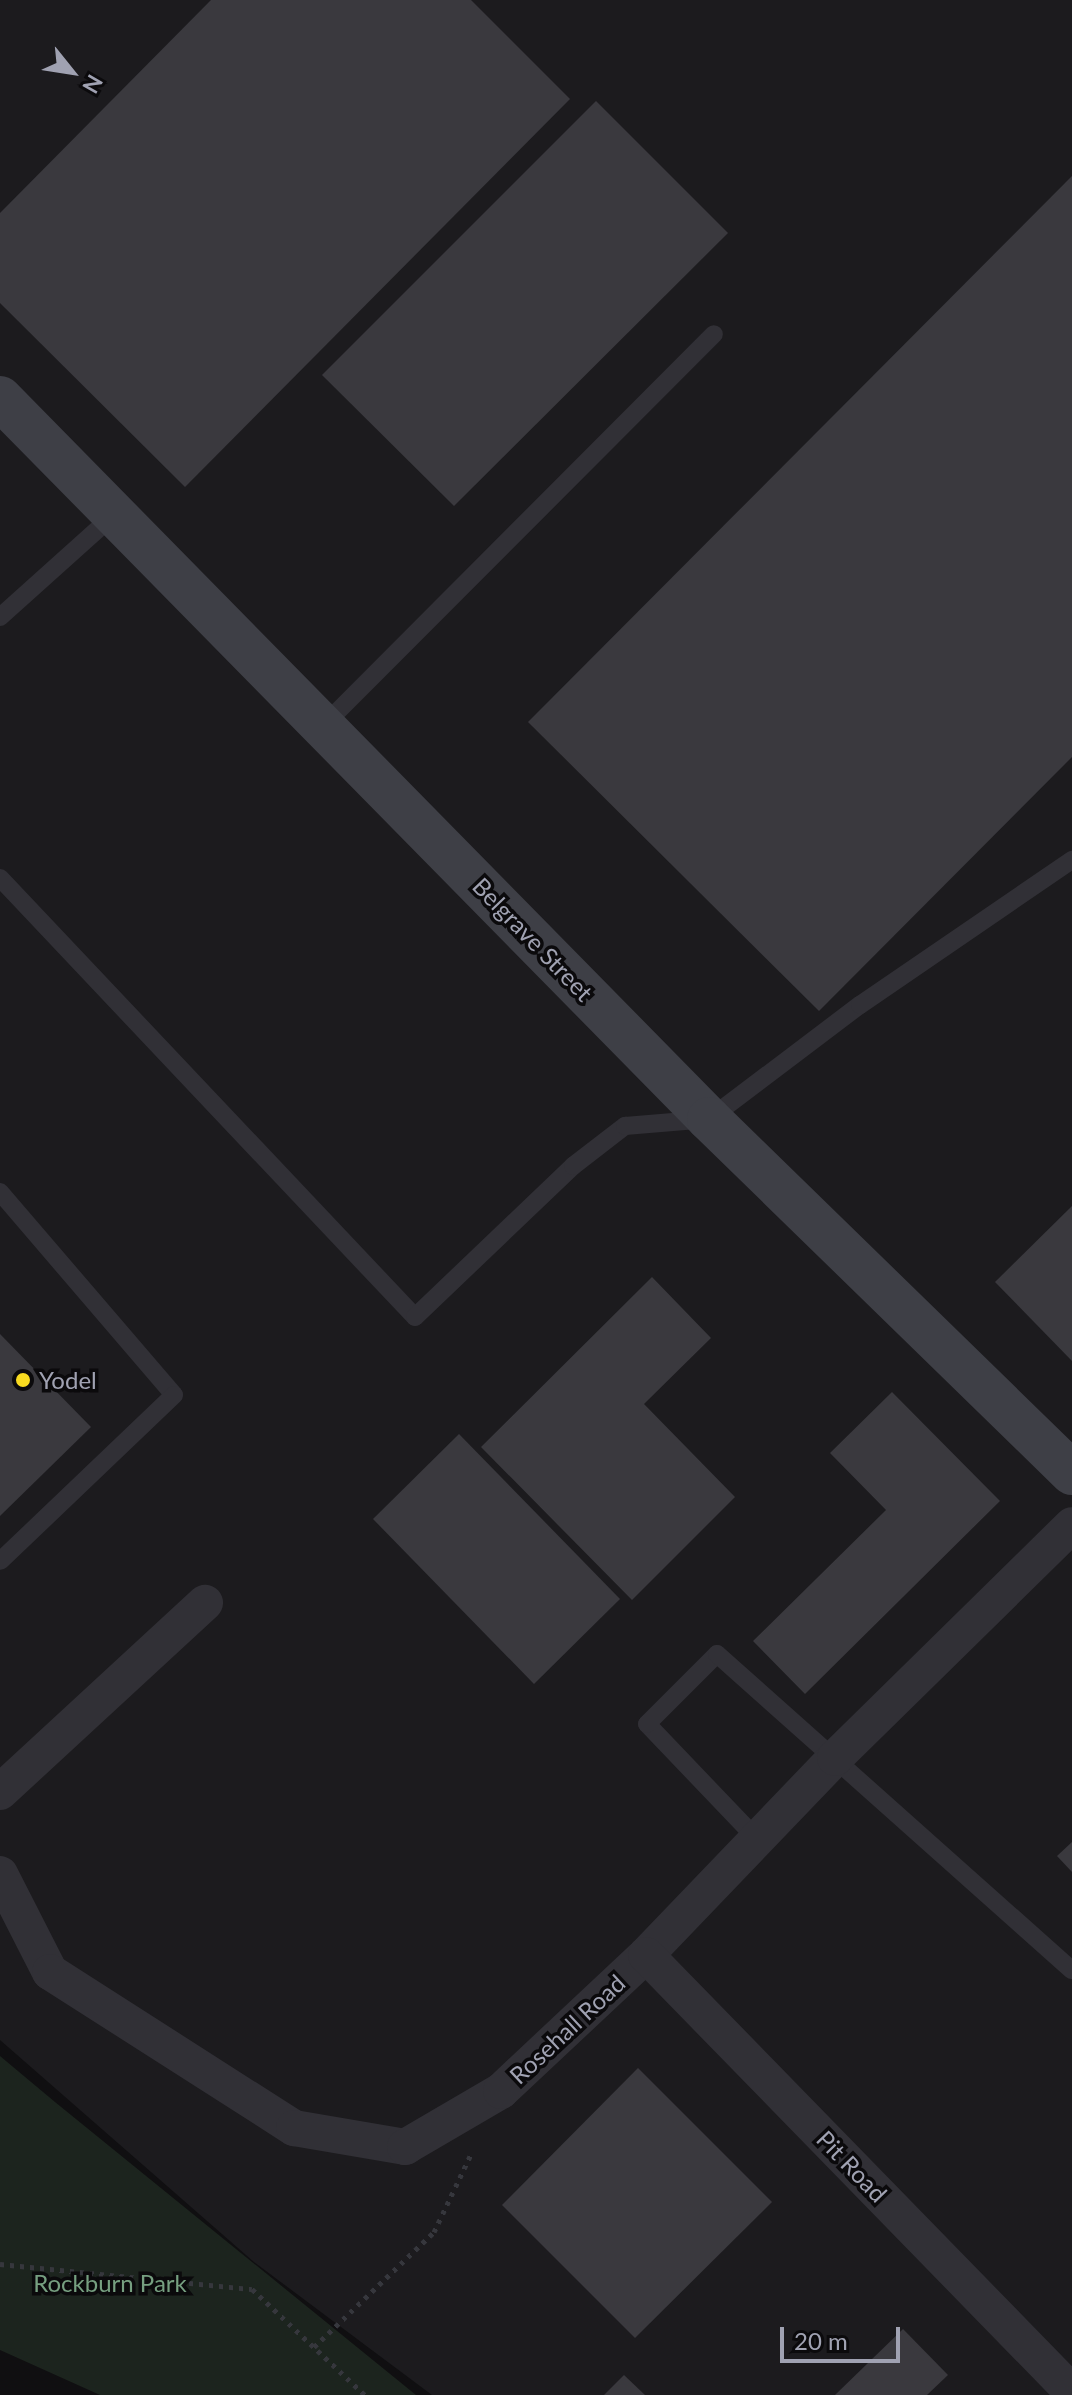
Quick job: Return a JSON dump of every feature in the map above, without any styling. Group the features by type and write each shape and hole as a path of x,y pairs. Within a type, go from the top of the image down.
{"street":[{"name":"Belgrave Street","path":"0,398 709,1119 1072,1473"},
{"name":"Rosehall Road","path":"0,1874 50,1972 294,2128 405,2147 501,2091 646,1955 835,1758 1072,1525"},
{"path":"0,1792 205,1603"},
{"name":"Pit Road","path":"646,1955 1061,2383"}],"lane":[{"path":"324,725 714,334"},
{"path":"0,617 116,513"},
{"path":"0,878 415,1317 573,1166 625,1126 709,1119 860,1005 1072,860"},
{"path":"0,1192 174,1395 0,1561"},
{"path":"757,1839 647,1724 717,1654 1072,1970"}],"path":[{"path":"314,2347 434,2232 474,2147"},
{"path":"0,2264 252,2289 365,2395"}],"shaded area":[{"path":"0,0 1072,0 1072,2395 432,2395 254,2262 0,2040"}],"green space":[{"name":"Rockburn Park","path":"0,2056 416,2395 100,2395 0,2350"}],"building":[{"path":"211,0 471,0 570,99 185,487 0,303 0,213"},
{"path":"596,101 728,233 454,506 322,375"},
{"path":"1072,176 1072,757 819,1011 528,722"},
{"path":"1072,1206 1072,1361 995,1282"},
{"path":"652,1277 711,1338 644,1404 735,1497 632,1600 481,1447"},
{"name":"Yodel","path":"0,1334 91,1427 0,1516"},
{"path":"892,1392 1000,1501 805,1694 753,1641 886,1510 830,1453"},
{"path":"459,1434 620,1599 534,1684 373,1519"},
{"path":"1072,1842 1072,1872 1057,1856"},
{"path":"638,2068 772,2202 635,2338 502,2205"},
{"path":"903,2329 948,2375 927,2395 835,2395"},
{"path":"624,2375 645,2395 604,2395"}],"place":[{"name":"Yodel","path":"23,1380"}]}
